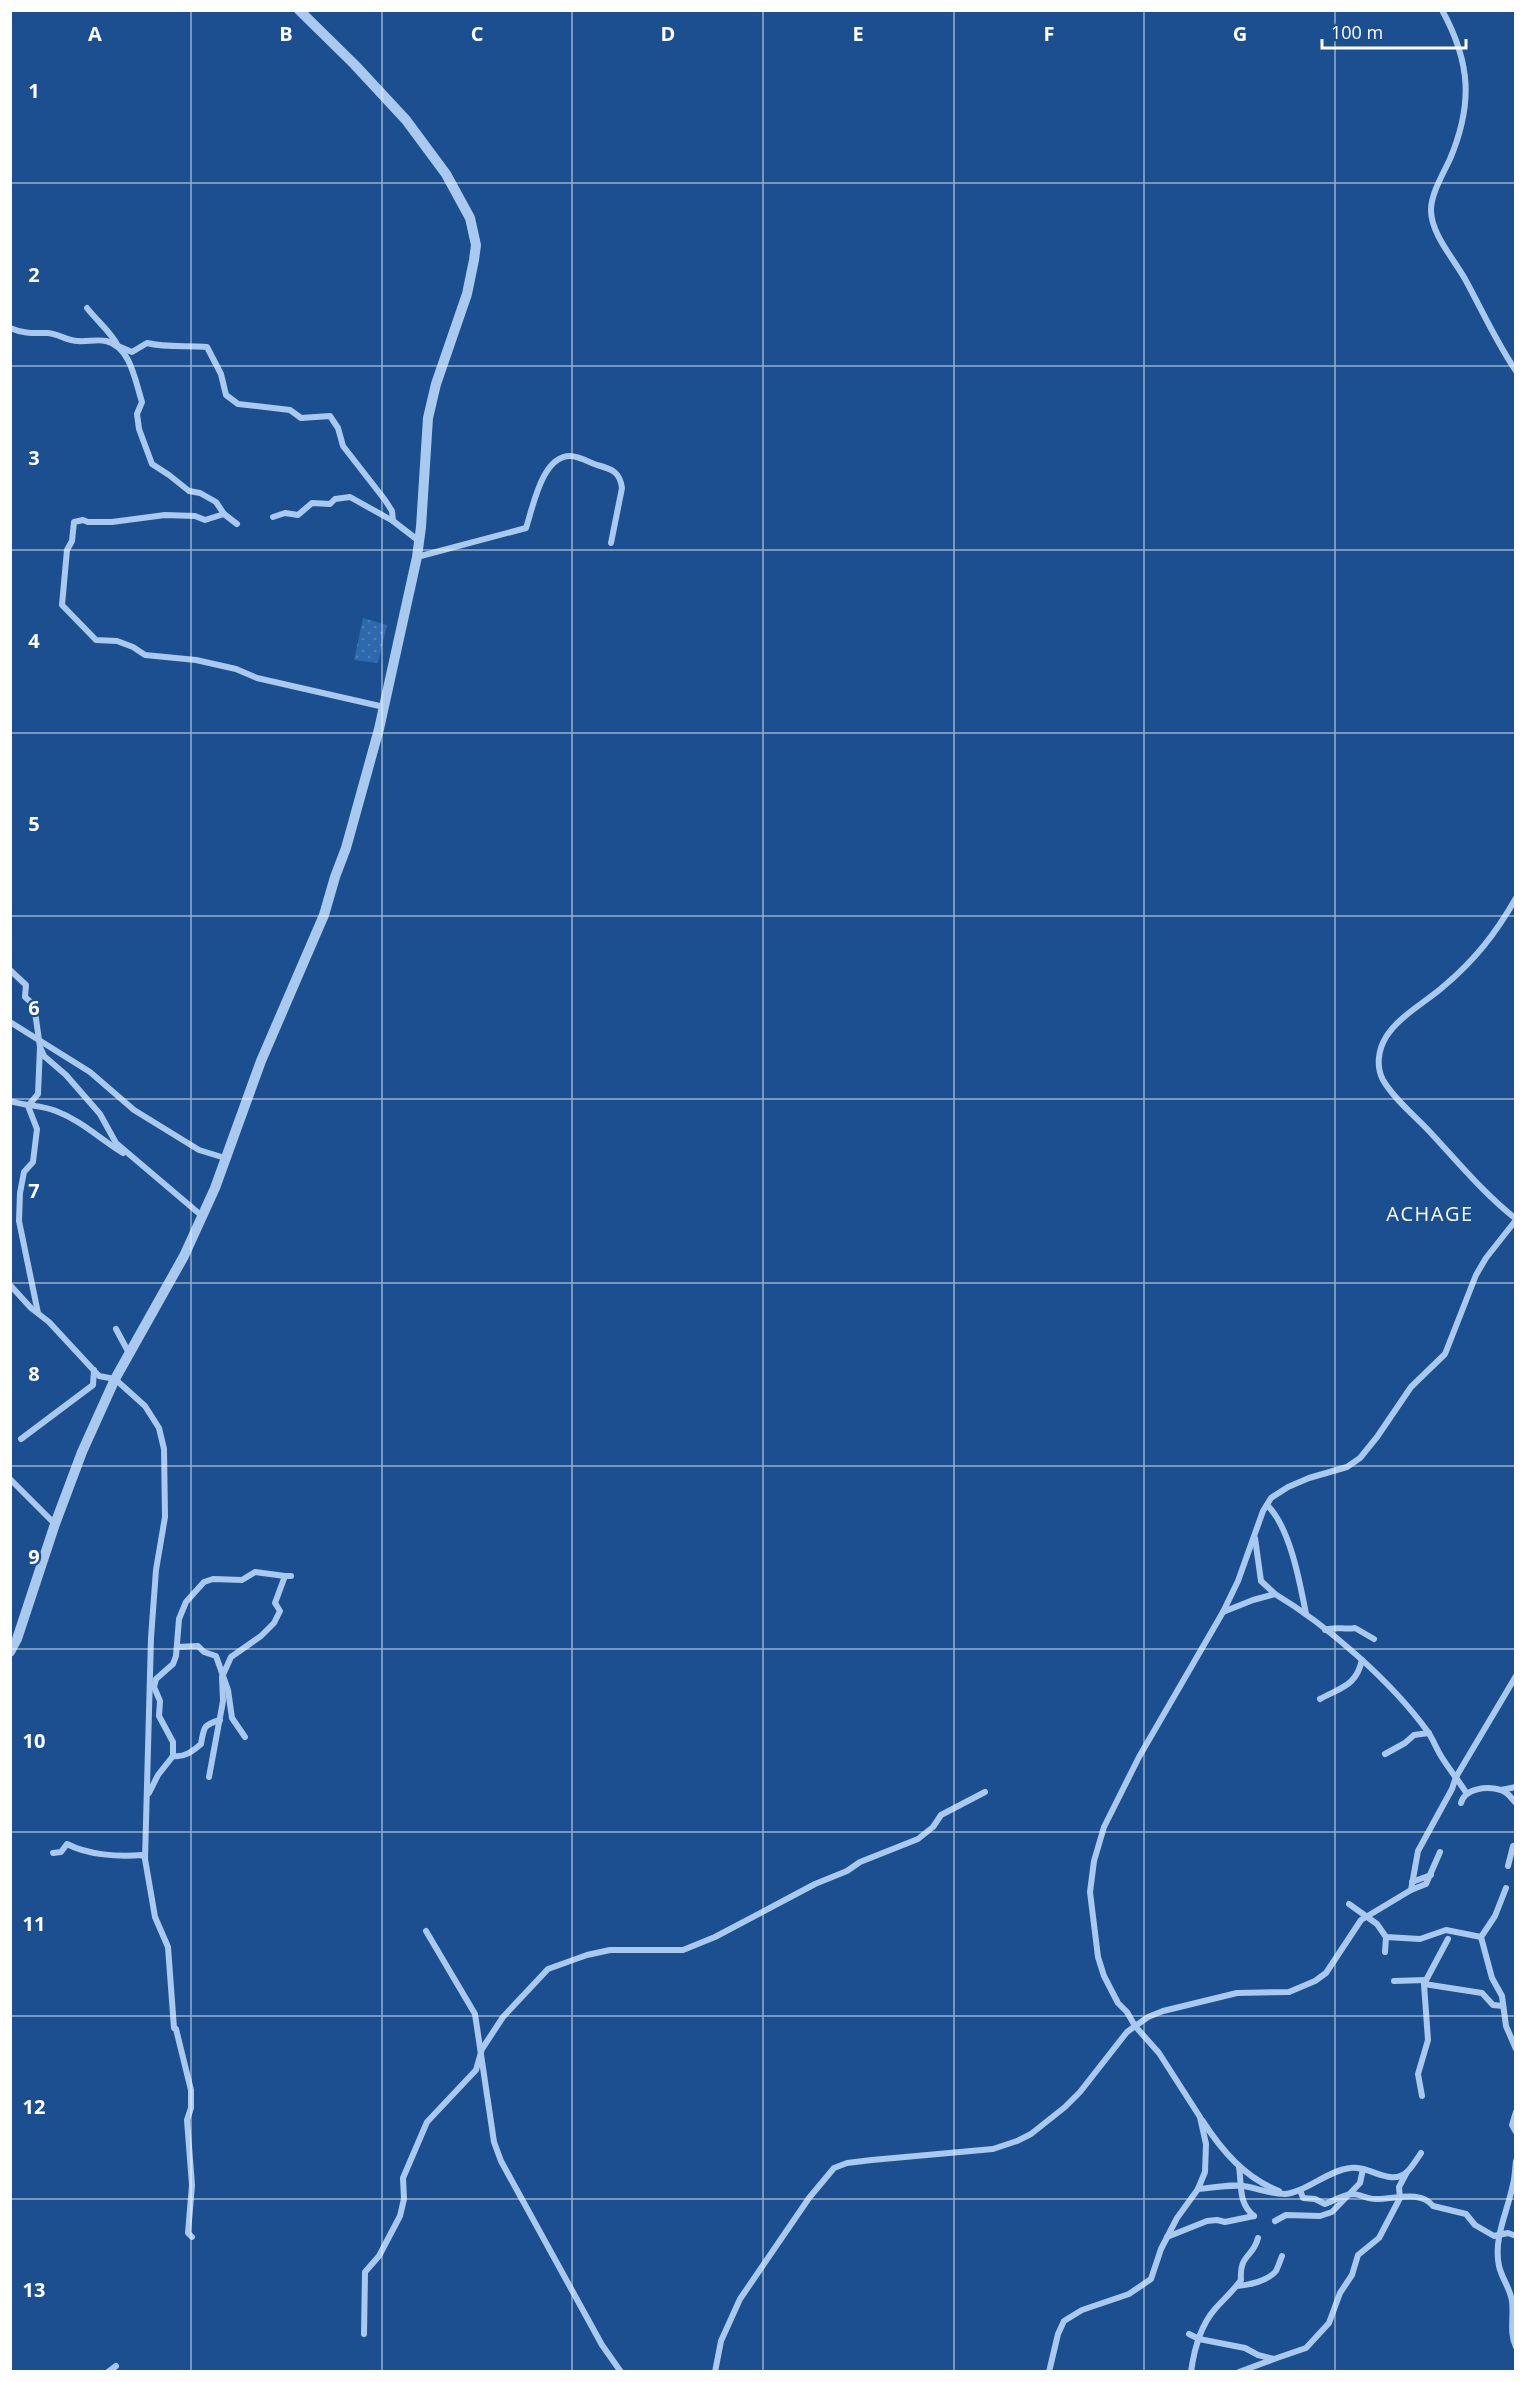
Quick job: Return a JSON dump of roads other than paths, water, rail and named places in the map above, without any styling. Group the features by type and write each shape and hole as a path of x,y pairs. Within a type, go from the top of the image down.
{"street":[{"path":"10,1652 82,1452 115,1379 184,1256 225,1158 261,1061 324,915 355,820 384,707 417,557 428,418 436,384 467,294 474,260 476,245 470,219 446,174 406,120 299,10"},
{"path":"1442,10 1465,63 1466,107 1461,131 1431,203 1432,222 1487,319 1502,352 1515,371"},
{"path":"87,308 104,330 111,334 130,362 142,402 137,414 139,429 152,464 189,491 200,493 216,502 224,514 237,524"},
{"path":"10,328 22,333 35,335 48,333 76,341 106,341 132,352 147,343 163,347 180,345 207,347 220,374 226,395 238,404 290,410 301,418 330,416 339,428 343,446 392,511 393,521"},
{"path":"417,557 526,528 546,470 554,461 570,456 613,470 621,480 622,488 611,543"},
{"path":"273,517 285,513 298,515 312,503 330,504 335,498 350,497 393,521 419,541"},
{"path":"224,514 205,520 195,516 165,515 112,522 83,520 74,522 72,541 67,550 63,605 96,640 117,641 145,655 196,660 236,669 257,678 384,707"},
{"path":"1287,2194 1249,2176 1212,2135 1160,2053 1135,2026 1112,1992 1098,1956 1091,1910 1094,1861 1104,1827 1139,1757 1238,1581 1271,1498 1288,1487 1347,1467 1368,1448 1411,1387 1445,1354 1476,1275 1515,1219 1461,1167 1383,1081 1379,1052 1394,1027 1472,961 1497,931 1515,898"},
{"path":"10,970 26,985 25,997 34,1005 39,1038 38,1094 28,1106"},
{"path":"10,1022 39,1038 90,1072 134,1110 199,1150 225,1158"},
{"path":"40,1047 44,1056 66,1076 100,1114 116,1143 202,1216"},
{"path":"10,1101 53,1109 72,1117 90,1128 98,1138 141,1165"},
{"path":"28,1106 37,1129 33,1162 24,1172 20,1193 19,1221 38,1313"},
{"path":"10,1285 14,1292 49,1322 99,1376 115,1379 145,1406 159,1428 164,1449 165,1517 156,1570 150,1638 147,1796 144,1816 145,1859 155,1917 168,1947 174,2028 191,2090 191,2109 187,2120 192,2185 189,2233 192,2237"},
{"path":"116,1329 130,1355"},
{"path":"21,1439 93,1385 94,1370"},
{"path":"10,1479 55,1524"},
{"path":"1267,1505 1275,1512 1290,1546 1299,1576 1306,1614"},
{"path":"1254,1537 1262,1581 1269,1590 1306,1614 1362,1659 1429,1733 1467,1794"},
{"path":"147,1796 158,1775 173,1756 171,1735 159,1716 160,1701 154,1687 156,1679 173,1664 179,1618 186,1602 204,1582 213,1579 242,1580 255,1572 288,1576 275,1603 280,1611 274,1623 256,1640 231,1657 223,1676 224,1694 209,1777"},
{"path":"1222,1612 1275,1594"},
{"path":"1325,1630 1336,1626 1346,1630 1355,1628 1374,1639"},
{"path":"177,1647 198,1646 204,1652 216,1656 228,1690 232,1718 245,1737"},
{"path":"1320,1699 1354,1680 1359,1674 1362,1659"},
{"path":"1411,1890 1418,1851 1452,1789 1456,1777 1515,1676"},
{"path":"173,1756 180,1757 193,1751 201,1744 207,1724 220,1720"},
{"path":"1385,1754 1414,1735 1429,1733"},
{"path":"1461,1803 1463,1797 1471,1790 1500,1790 1515,1787"},
{"path":"1500,1790 1509,1795 1515,1803"},
{"path":"364,2334 365,2272 379,2256 400,2216 404,2199 403,2178 428,2122 476,2070 482,2049 503,2017 548,1969 587,1955 610,1950 683,1950 715,1937 815,1884 847,1871 860,1862 918,1839 933,1827 941,1815 985,1792"},
{"path":"52,1852 61,1852 67,1844 75,1848 101,1853 142,1855 145,1859"},
{"path":"1508,1866 1515,1845"},
{"path":"715,2372 722,2342 740,2300 808,2198 834,2168 847,2163 872,2160 993,2150 1031,2134 1065,2107 1080,2092 1127,2032 1148,2017 1163,2011 1237,1993 1279,1994 1303,1987 1326,1973 1361,1920 1411,1890 1426,1884 1440,1852"},
{"path":"1412,1882 1431,1875"},
{"path":"1506,1888 1495,1916 1481,1937 1492,1978 1502,1996 1506,2026 1515,2049"},
{"path":"1349,1904 1377,1924 1386,1937 1384,1953"},
{"path":"1386,1937 1420,1939 1446,1930 1481,1937"},
{"path":"426,1931 475,2014 494,2142 501,2161 602,2345 621,2372"},
{"path":"1422,2096 1418,2074 1428,2040 1425,1982 1448,1939"},
{"path":"1394,1981 1425,1982 1482,1993 1493,2005 1503,2006"},
{"path":"1515,2112 1512,2125 1515,2132"},
{"path":"1049,2372 1058,2334 1064,2321 1082,2310 1129,2294 1144,2285 1154,2273 1167,2237 1177,2218 1198,2189 1205,2172 1206,2144 1200,2117"},
{"path":"1239,2372 1306,2348 1321,2334 1329,2323 1340,2293 1352,2275 1358,2255 1379,2238 1400,2198 1399,2187 1421,2154"},
{"path":"1515,2161 1514,2183 1502,2218 1499,2267 1508,2286 1512,2302 1512,2341 1515,2348"},
{"path":"1167,2237 1207,2222 1217,2220 1226,2222 1254,2216 1245,2209 1241,2199 1239,2166"},
{"path":"1198,2189 1247,2186 1264,2192 1287,2194 1349,2168 1398,2177 1407,2172"},
{"path":"1275,2221 1286,2215 1320,2216 1332,2212 1360,2183 1364,2169"},
{"path":"1300,2190 1303,2198 1315,2199 1325,2204 1350,2194 1362,2195 1371,2199 1400,2198 1410,2195 1431,2202 1434,2206 1466,2214 1485,2232 1494,2236 1508,2233 1515,2236"},
{"path":"1191,2372 1194,2347 1214,2310 1242,2280 1240,2268 1244,2259 1256,2247 1258,2238"},
{"path":"1237,2286 1269,2277 1275,2271 1282,2256"},
{"path":"1190,2334 1245,2348 1258,2355 1274,2359"},
{"path":"108,2372 116,2366"}],"district":[{"name":"ACHAGE","path":"1430,1213"}]}
